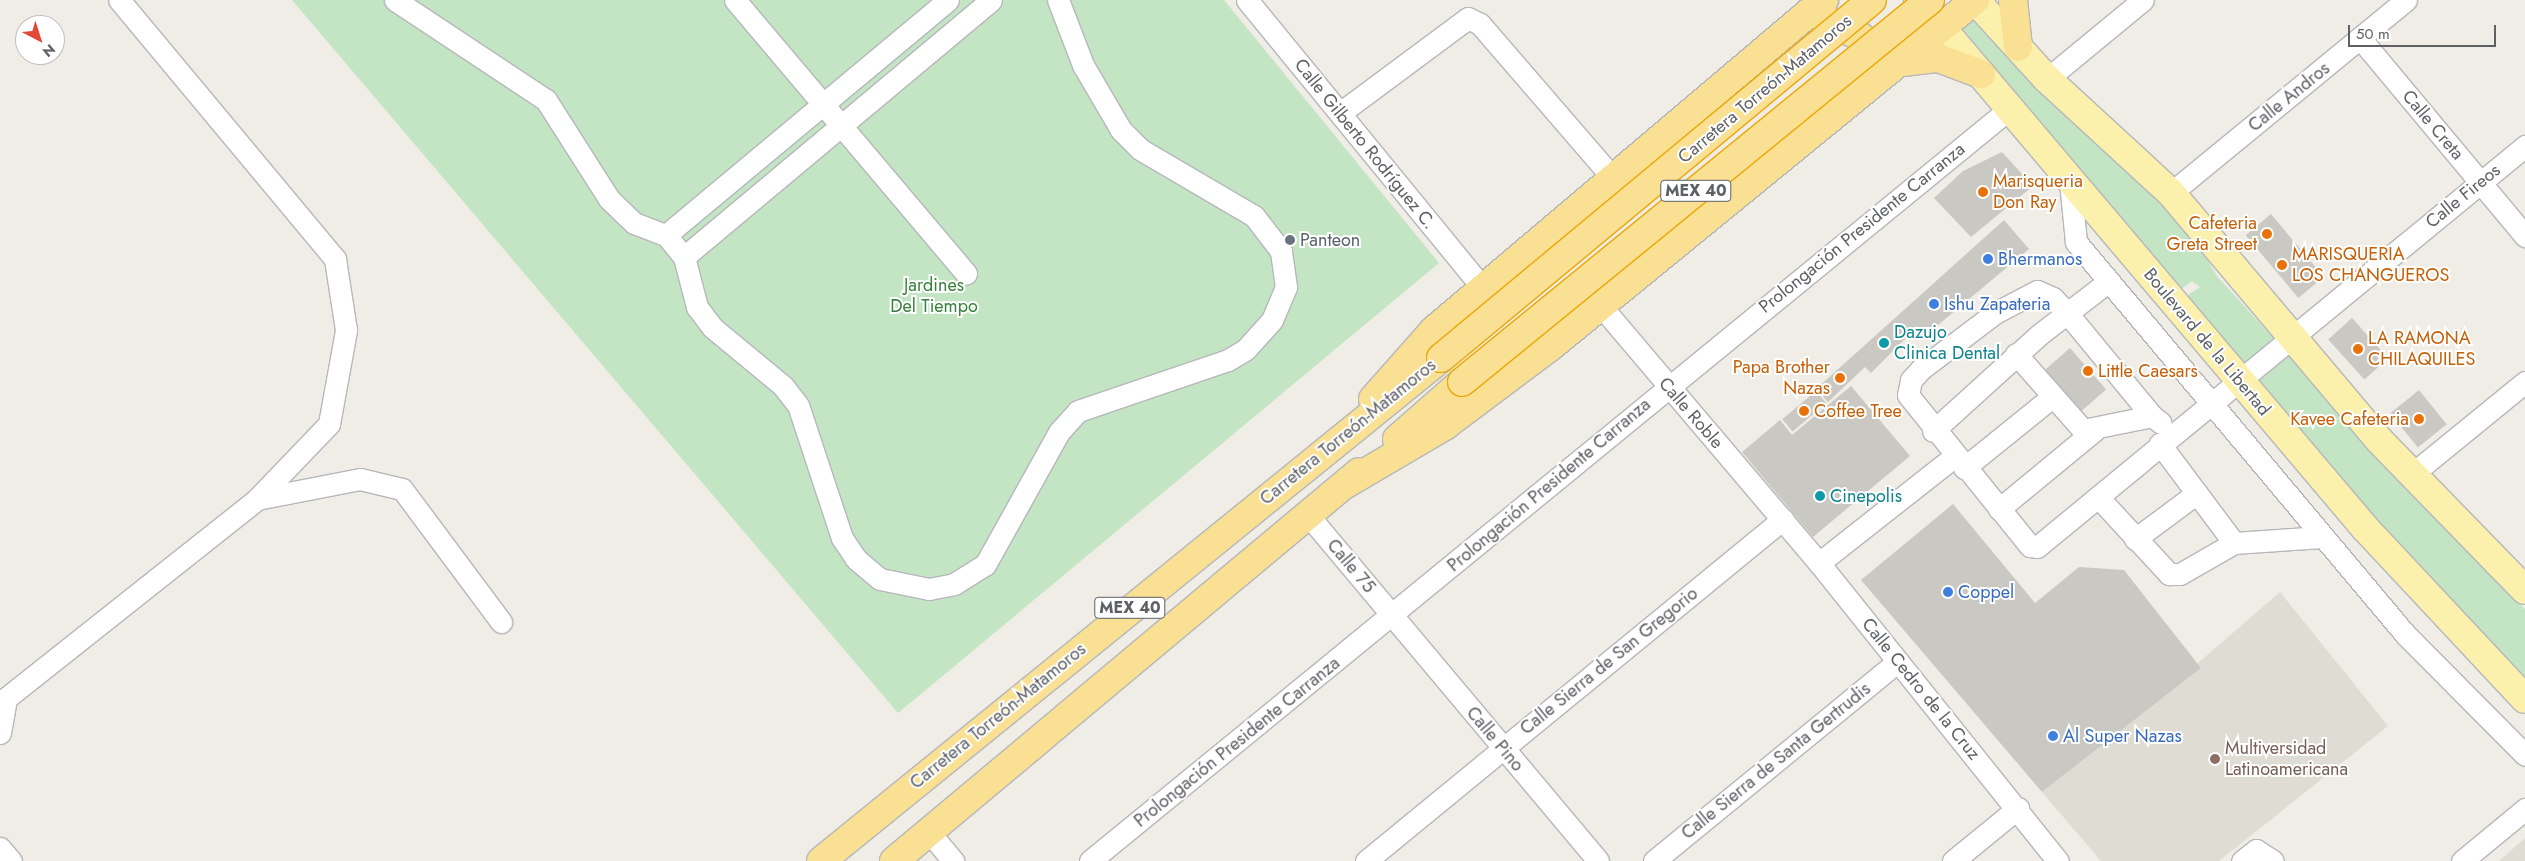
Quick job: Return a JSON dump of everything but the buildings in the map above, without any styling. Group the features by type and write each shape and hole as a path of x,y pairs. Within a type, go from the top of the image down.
{"highway":[{"name":"Carretera Torreón-Matamoros","path":"821,861 1441,358 1872,0"},
{"name":"MEX 40","path":"894,861 1346,484 1462,382 1930,0"},
{"path":"1346,484 1446,425 1601,306 1894,69 1975,0"},
{"path":"2013,0 2018,47"},
{"path":"1351,430 1407,356 1802,12 1834,21 1861,37 1894,69"},
{"path":"1894,69 1938,58 1980,74"}],"main road":[{"name":"Boulevard de la Libertad","path":"1918,0 2070,182 2448,622 2525,699"},
{"path":"1975,0 2047,79 2171,193 2411,475 2525,590"}],"street":[{"path":"0,733 3,701 257,499 329,424 346,330 335,259 119,0"},
{"path":"395,0 546,100 609,199 634,223 666,236 684,257 697,307 713,328 783,386 798,405 842,538 856,559 880,579 903,587 929,589 971,576 997,550 1059,432 1078,411 1228,360 1246,349 1272,320 1286,287 1281,251 1254,216 1140,149 1121,130 1083,65 1058,0"},
{"path":"735,0 966,273"},
{"path":"666,236 948,0"},
{"path":"684,257 991,0"},
{"name":"Calle Gilberto Rodríguez C.","path":"1247,0 1483,288"},
{"path":"2047,79 2143,0"},
{"name":"Calle Andros","path":"2171,193 2406,0"},
{"path":"1340,113 1468,18 1480,24 1613,178"},
{"name":"Calle Creta","path":"2360,38 2525,236"},
{"name":"Prolongación Presidente Carranza","path":"1090,861 1393,616 1668,386 2009,109"},
{"name":"Calle Fireos","path":"2234,543 2197,493 2166,439 2152,416 2053,298 2037,292 1995,313 1921,368 1911,380 1908,395 1933,431 2030,546 2037,547 2166,439 2291,336 2525,146"},
{"path":"2070,182 2076,242 2405,634 2525,754"},
{"path":"1933,431 2016,354 2109,281"},
{"name":"Calle Roble","path":"1601,306 1782,519"},
{"path":"2016,354 2073,423 2083,430 2095,430 2152,416"},
{"path":"2411,475 2525,382"},
{"path":"1820,563 2052,397"},
{"path":"1999,509 2095,430"},
{"path":"257,499 360,478 402,489 501,622"},
{"path":"2136,539 2197,493"},
{"path":"2098,497 2164,571 2174,575 2234,543 2322,537"},
{"name":"Calle 75","path":"1308,515 1393,616"},
{"name":"Calle Cedro de la Cruz","path":"1782,519 1820,563 2018,808 2058,861"},
{"name":"Calle Sierra de San Gregorio","path":"1366,861 1782,519"},
{"name":"Calle Pino","path":"1393,616 1598,861"},
{"name":"Calle Sierra de Santa Gertrudis","path":"1654,861 1898,661"},
{"path":"1953,861 2018,808"},
{"path":"2462,861 2525,809"},
{"path":"930,832 953,861"},
{"path":"0,848 11,861"}],"shaded area":[{"name":"Multiversidad Latinoamericana","path":"2280,592 2388,726 2219,861 2101,861 2042,792 2201,668 2198,663"},
{"path":"2525,838 2525,861 2499,861"}],"green space":[{"name":"Jardines Del Tiempo","path":"292,0 1224,0 1439,263 898,713"},
{"path":"1973,10 2196,240 2217,276 2451,534 2525,609 2525,684 2378,524 2185,297 2200,287 2192,281 2173,296 1954,30"}],"place":[{"name":"Marisqueria Don Ray","path":"1983,192"},
{"name":"Cafeteria Greta Street","path":"2267,234"},
{"name":"Panteon","path":"1290,240"},
{"name":"Bhermanos","path":"1988,259"},
{"name":"MARISQUERIA LOS CHANGUEROS","path":"2282,265"},
{"name":"Ishu Zapateria","path":"1934,304"},
{"name":"Dazujo Clinica Dental","path":"1884,343"},
{"name":"LA RAMONA CHILAQUILES","path":"2358,349"},
{"name":"Little Caesars","path":"2088,371"},
{"name":"Papa Brother Nazas","path":"1840,378"},
{"name":"Coffee Tree","path":"1804,411"},
{"name":"Kavee Cafeteria","path":"2419,419"},
{"name":"Cinepolis","path":"1820,496"},
{"name":"Coppel","path":"1948,592"},
{"name":"Al Super Nazas","path":"2053,736"},
{"name":"Multiversidad Latinoamericana","path":"2215,759"}]}
